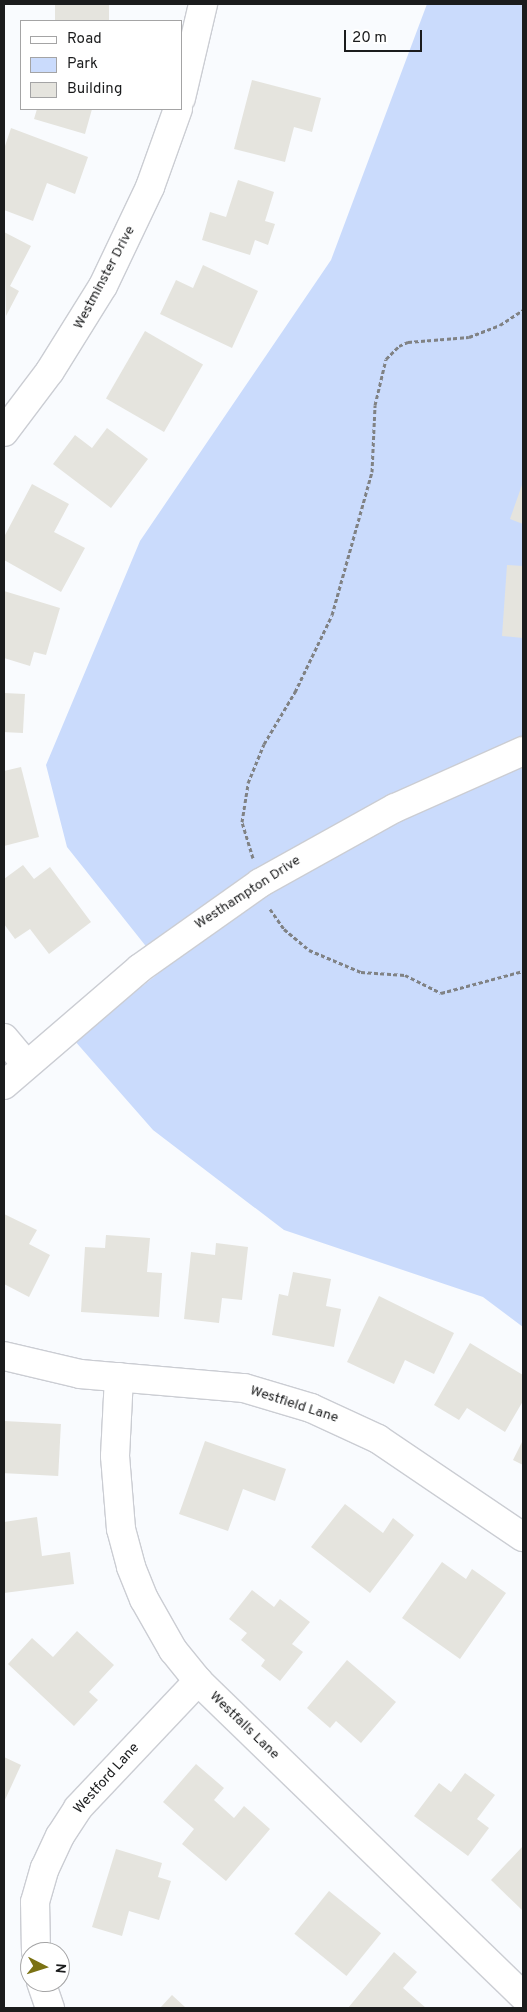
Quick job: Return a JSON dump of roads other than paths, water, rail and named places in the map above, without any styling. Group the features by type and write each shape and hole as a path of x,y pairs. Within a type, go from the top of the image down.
{"street":[{"path":"182,94 203,4"},
{"name":"Westminster Drive","path":"4,432 50,371 103,286 147,195 178,110"},
{"name":"Westhampton Drive","path":"4,1085 26,1064 140,968 260,882 395,808 523,751"},
{"path":"4,1038 26,1064"},
{"name":"Westfield Lane","path":"4,1356 70,1372 244,1388 311,1408 378,1439 523,1537"},
{"name":"Westfalls Lane","path":"119,1378 116,1494 131,1567 159,1628 198,1681 523,1996"},
{"name":"Westford Lane","path":"36,1942 35,1902 45,1868 60,1836 78,1808 198,1681"},
{"path":"44,1992 50,2008"}]}
